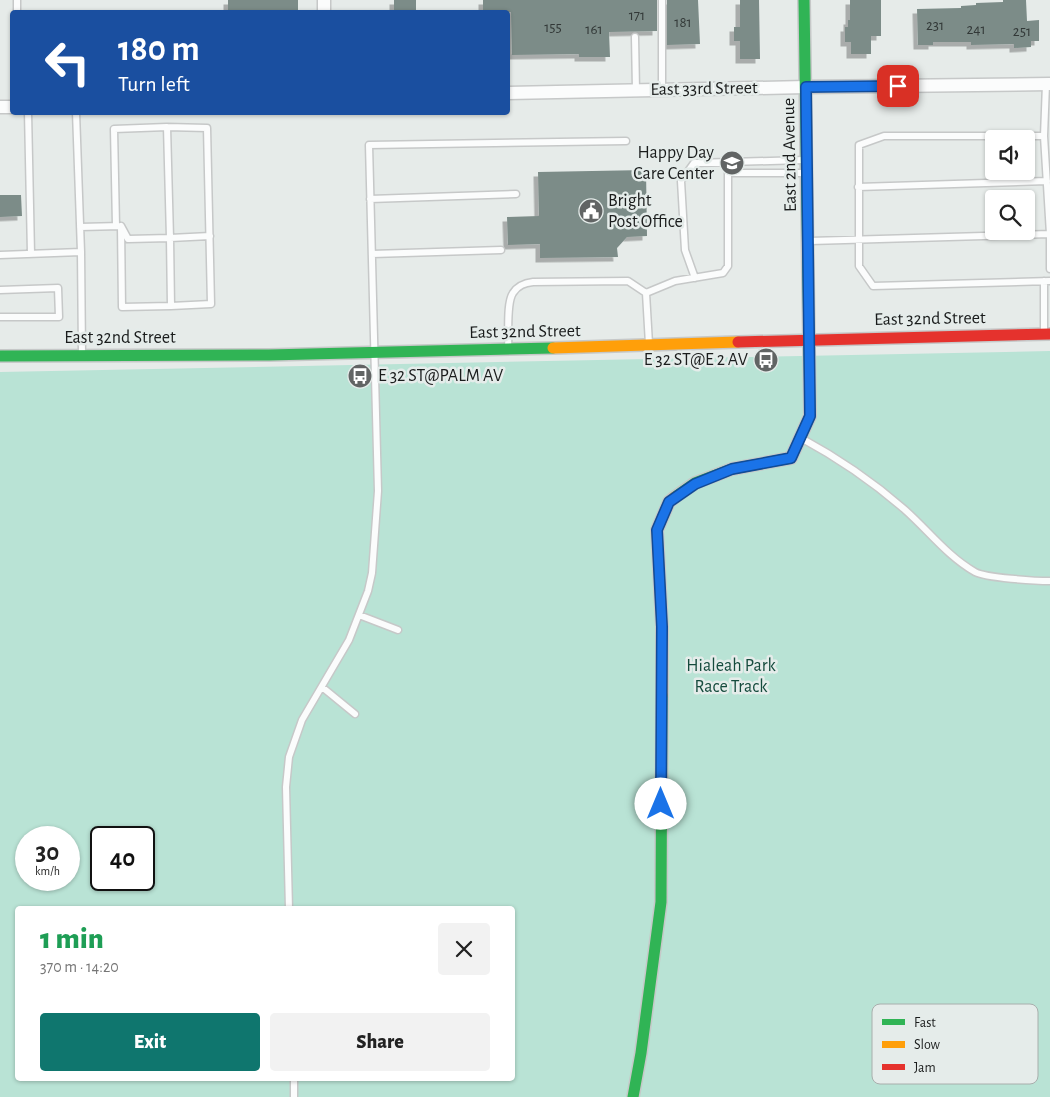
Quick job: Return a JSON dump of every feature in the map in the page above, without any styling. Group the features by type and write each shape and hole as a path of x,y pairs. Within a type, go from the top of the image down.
{"street":[{"name":"East 2nd Avenue","path":"633,1097 641,1053 661,902 662,627 657,530 669,502 695,484 732,469 791,458 810,416 809,242 804,0"},
{"name":"East 33rd Street","path":"510,93 1048,84"},
{"name":"East 32nd Street","path":"0,356 269,355 508,350 810,339 1047,334"}],"lane":[{"path":"662,0 662,90"},
{"path":"635,37 636,90"},
{"path":"1048,84 1044,136 1050,234 1050,269"},
{"path":"28,115 31,254"},
{"path":"76,115 81,252 82,356"},
{"path":"167,127 170,306"},
{"path":"167,127 207,128 211,304 122,307 114,129 167,127"},
{"path":"1044,136 884,136 859,145 858,240 859,266 873,286 1047,281 1047,334"},
{"path":"289,906 286,787 289,757 302,720 349,640 368,591 372,573 378,491 369,145 626,141"},
{"path":"695,278 684,250 681,181 694,163 807,160"},
{"path":"646,293 676,281 723,273 728,266 728,162"},
{"path":"728,173 807,173"},
{"path":"858,186 1046,181"},
{"path":"370,199 516,194"},
{"path":"80,227 118,226"},
{"path":"118,226 128,239 210,236"},
{"path":"809,242 1050,234"},
{"path":"372,254 501,250"},
{"path":"0,255 81,252"},
{"path":"508,350 510,299 514,291 523,284 533,282 628,282 646,293"},
{"path":"0,290 58,288 59,316 0,317"},
{"path":"646,293 649,346"},
{"path":"800,438 840,460 904,509 942,547 977,573 1032,582 1050,581"},
{"path":"359,614 398,630"},
{"path":"322,687 355,714"},
{"path":"294,1081 294,1097"}],"green space":[{"name":"Hialeah Park Race Track","path":"1050,351 1050,1097 0,1097 0,372"}],"building":[{"path":"228,0 298,0 298,10 228,10"},
{"path":"394,0 416,0 416,10 394,10"},
{"path":"483,0 657,0 657,31 609,32 610,57 579,57 579,54 512,55 510,10 483,10"},
{"path":"667,0 698,0 700,44 667,45"},
{"path":"740,0 759,0 760,59 740,59 740,41 734,41 734,27 740,27"},
{"path":"850,0 881,0 881,36 871,36 871,54 851,54 851,42 845,42 845,27 848,27 848,20 850,20"},
{"path":"1003,0 1026,0 1027,21 1039,20 1039,41 1031,41 1031,47 1014,48 1014,44 971,45 971,42 933,42 933,45 918,45 917,9 961,8 961,6 976,5 976,3 1003,2"},
{"path":"646,170 647,236 627,237 617,248 618,257 540,258 540,244 508,245 507,217 539,216 538,172"},
{"path":"0,195 21,195 22,216 0,217"}],"traffic: fast":[{"path":"675,497 695,483 732,469 791,458 810,416 804,0"},
{"path":"0,356 269,355 553,348"},
{"path":"633,1097 641,1053 661,902 662,695"}],"traffic: slow":[{"path":"553,348 738,342"},
{"path":"662,695 662,627 657,530 669,502 675,497"}],"traffic: jam":[{"path":"738,342 1050,334"}],"place":[{"name":"Happy Day Care Center","path":"732,163"},
{"name":"Bright Post Office","path":"591,211"},
{"name":"E 32 ST@E 2 AV","path":"766,360"},
{"name":"E 32 ST@PALM AV","path":"360,376"}],"route":[{"path":"661,804 662,627 657,530 669,502 695,484 732,469 791,458 810,416 806,87 898,86"}]}
